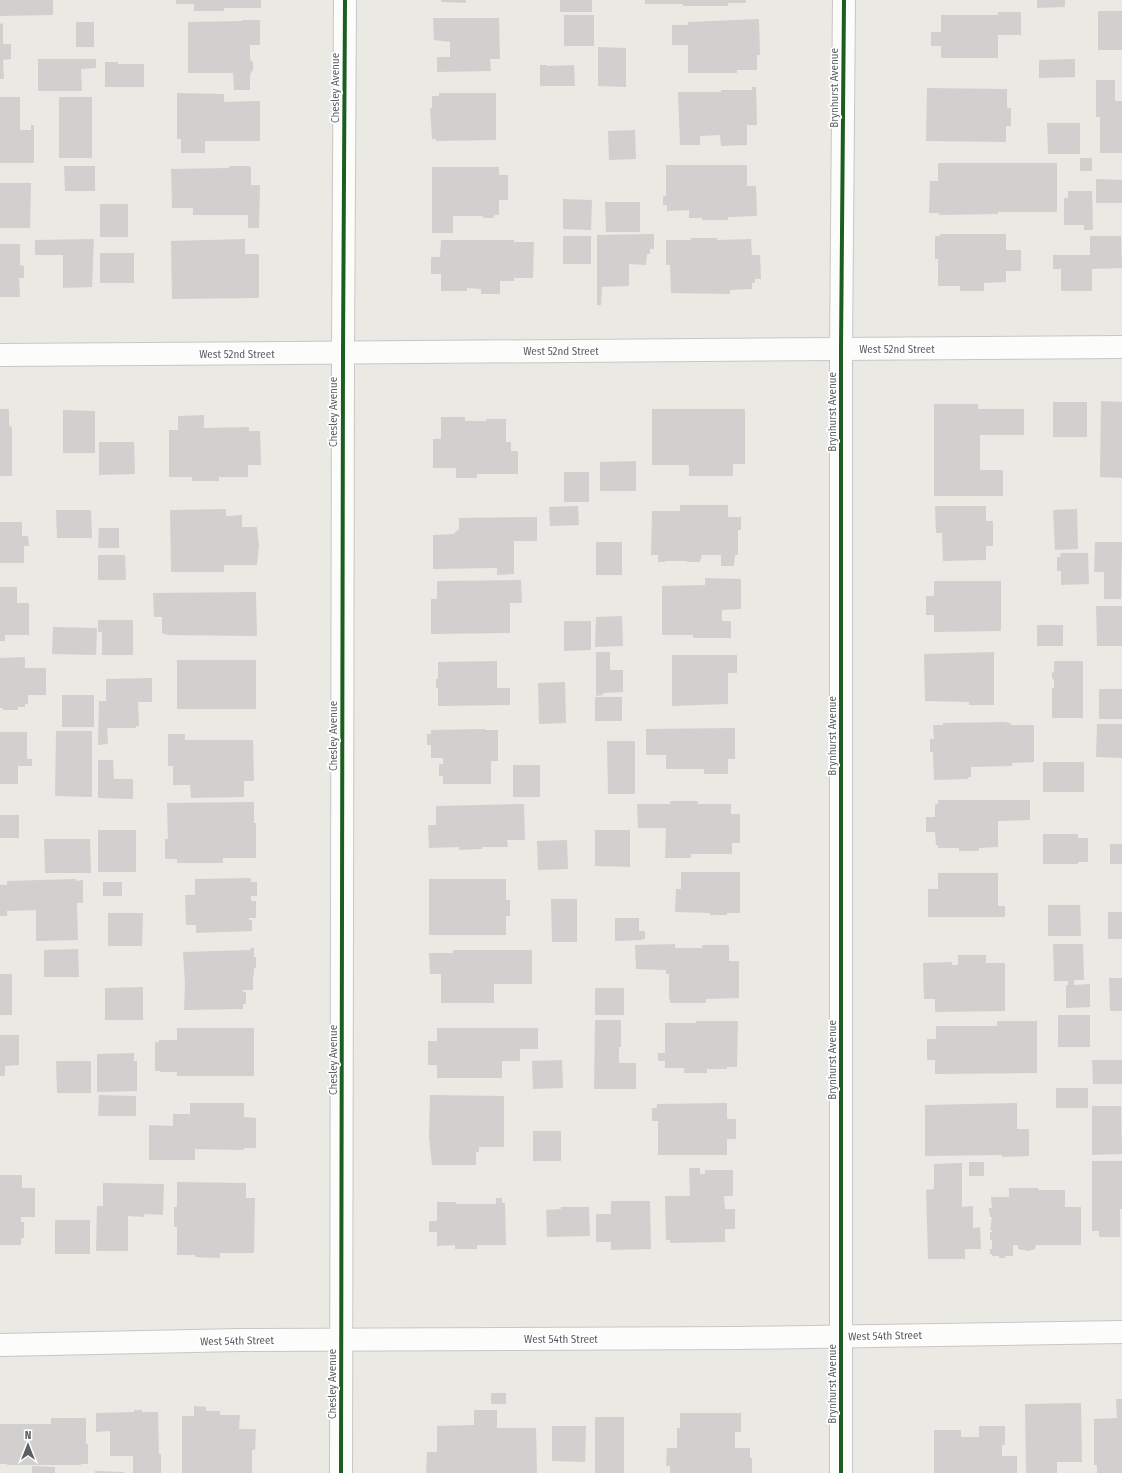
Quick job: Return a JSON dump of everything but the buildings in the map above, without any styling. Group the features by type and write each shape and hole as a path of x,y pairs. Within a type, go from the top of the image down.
{"street":[{"name":"Chesley Avenue","path":"341,1473 342,353 344,0"},
{"name":"Brynhurst Avenue","path":"841,1473 841,349 844,0"},
{"name":"West 52nd Street","path":"0,355 1122,347"},
{"name":"West 54th Street","path":"0,1345 342,1340 732,1338 1122,1332"}],"cycle path":[{"path":"341,1473 345,0"},
{"path":"841,1473 841,349 844,0"}]}
